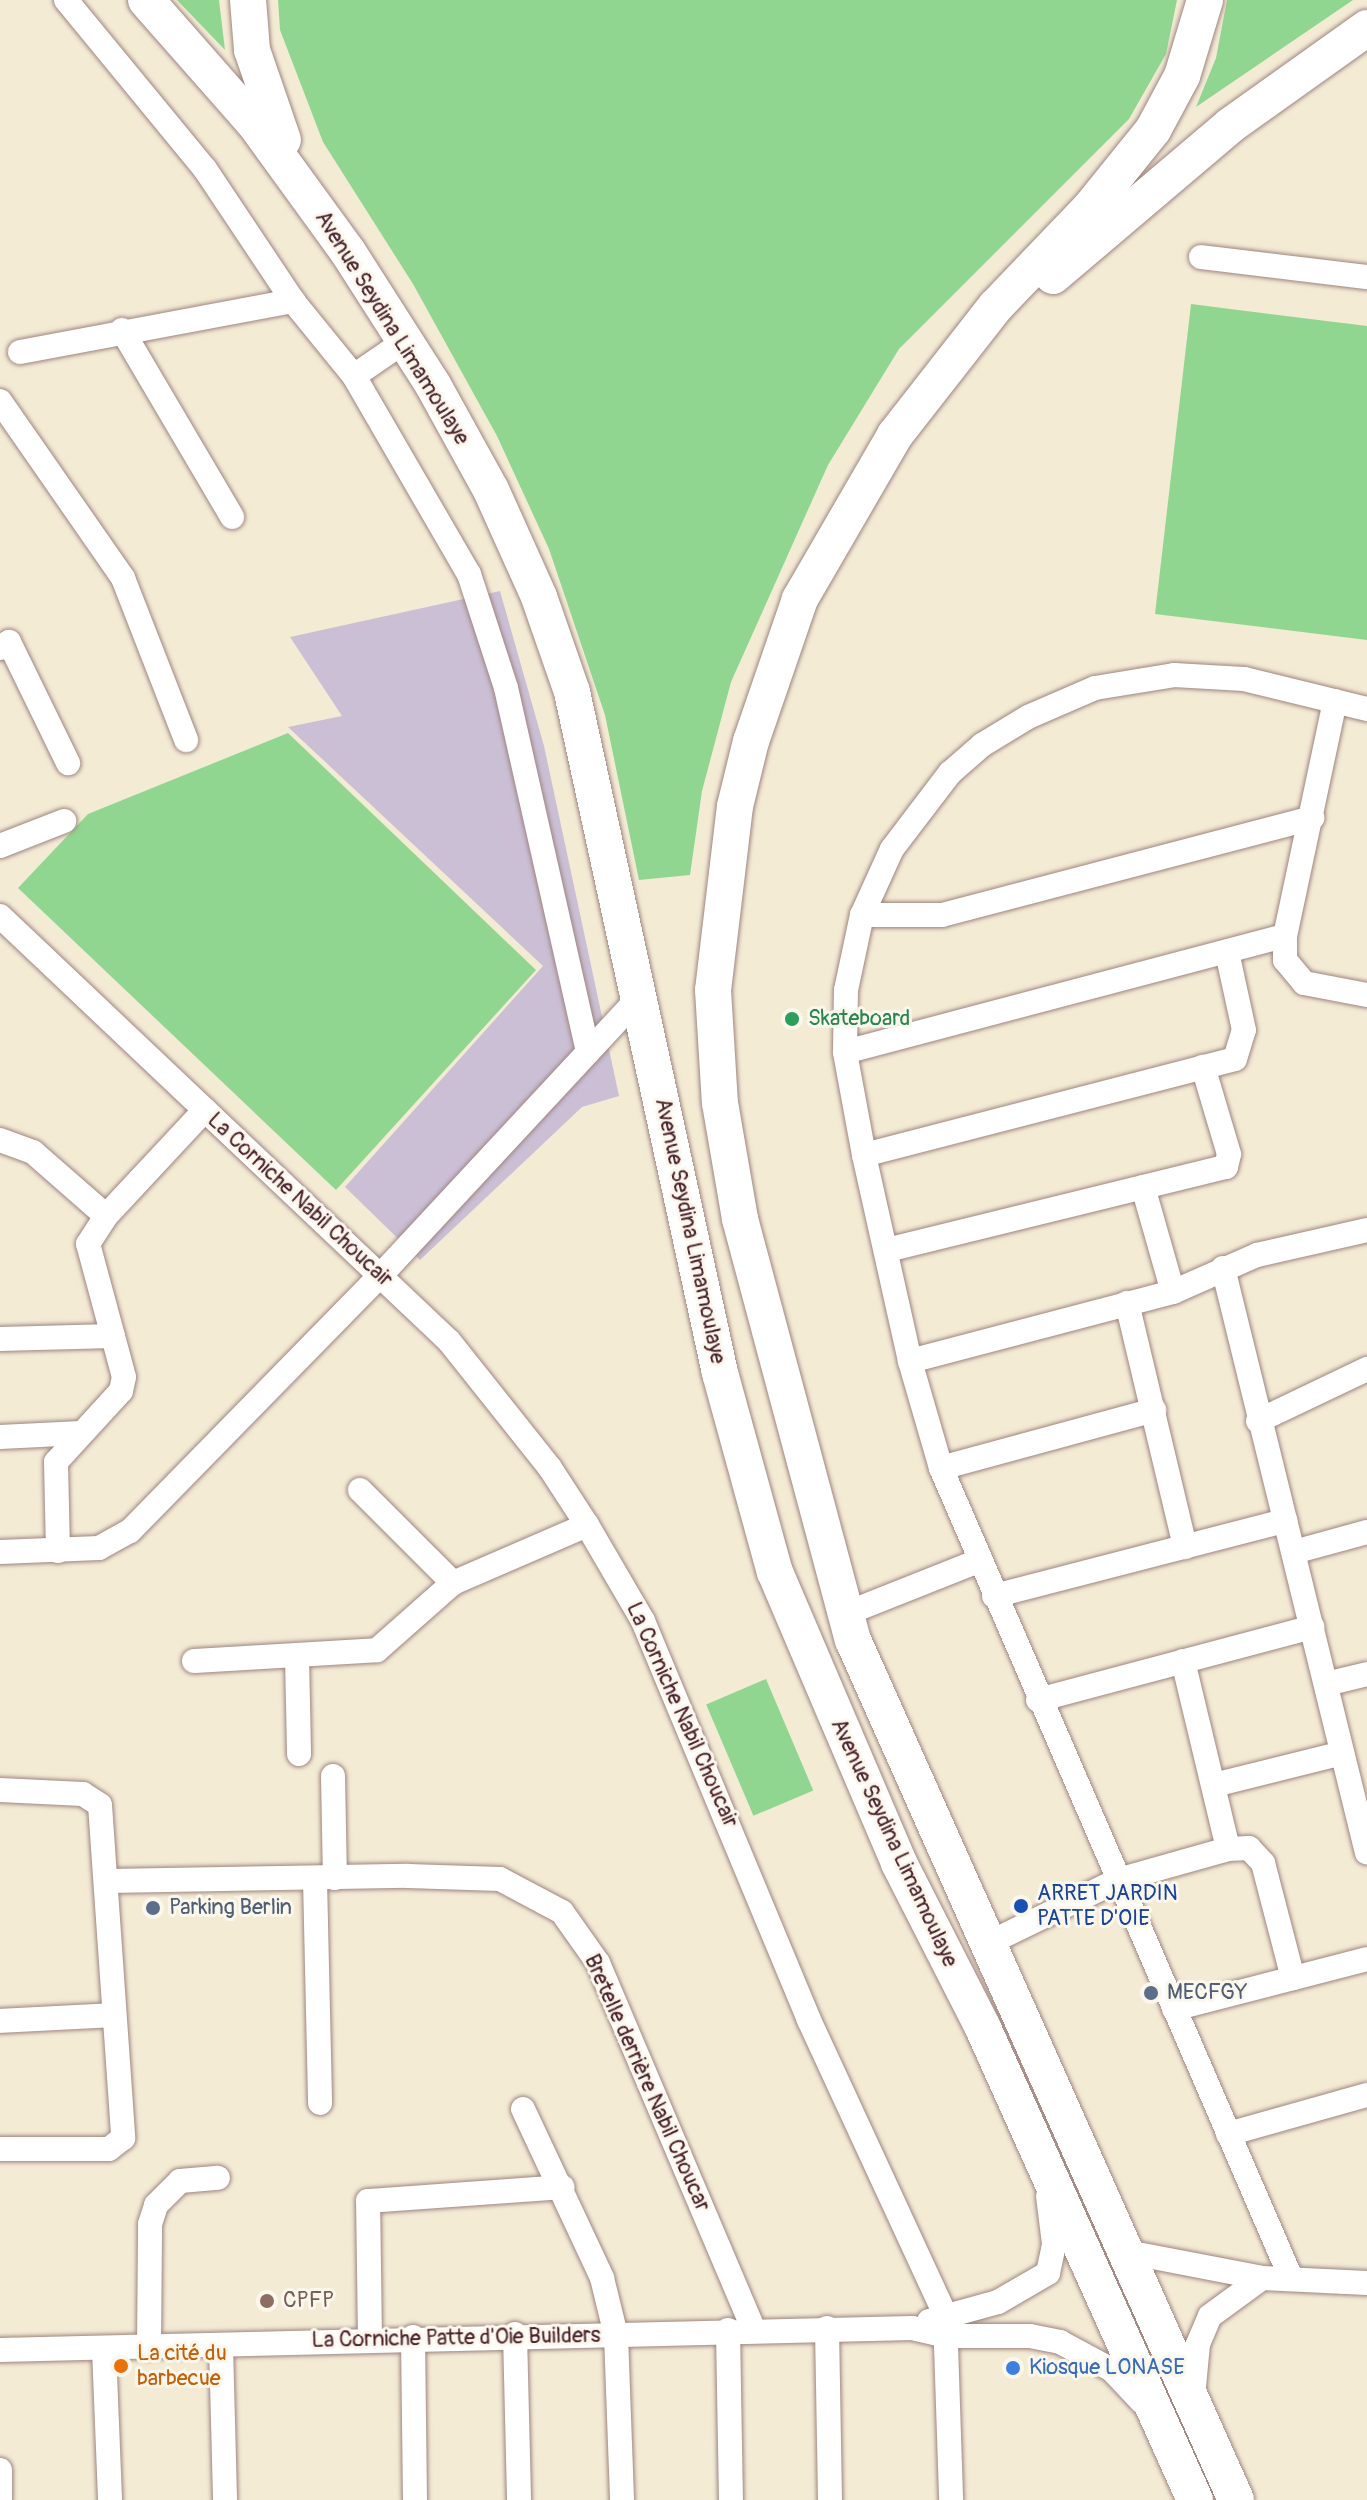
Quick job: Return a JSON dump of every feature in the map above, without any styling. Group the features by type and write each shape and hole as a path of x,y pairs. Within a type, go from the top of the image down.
{"highway":[{"name":"Avenue Seydina Limamoulaye","path":"146,0 255,124 348,252 405,341 491,490 539,597 572,692 720,1373 775,1572 899,1863 1036,2144 1165,2428 1192,2496"},
{"path":"248,0 252,50 265,98 285,146 348,252"},
{"path":"949,366 1137,152 1182,76 1205,0"},
{"path":"949,366 1231,125 1367,28"},
{"name":"Avenue Seydina Limamoulaye","path":"949,366 895,435 800,599 751,741 735,806 716,941 714,1043 740,1219 845,1614 871,1688 989,1943 1236,2500"}],"street":[{"path":"66,0 205,169 293,301 354,376 469,574 489,630 588,1052"},
{"path":"1201,257 1367,277"},
{"path":"20,352 122,330 195,322 293,301"},
{"path":"122,330 232,517"},
{"path":"354,376 405,341"},
{"path":"2,408 123,578 186,740"},
{"path":"3,640 68,763"},
{"path":"1291,2278 1038,1700 941,1468 910,1361 864,1155 845,1052 846,990 862,915 892,849 950,773 982,745 1060,701 1095,688 1174,675 1244,679 1367,709"},
{"path":"1335,701 1285,936 1285,960 1304,983 1367,995"},
{"path":"862,915 942,915 1312,818"},
{"path":"0,846 64,821"},
{"name":"La Corniche Nabil Choucair","path":"0,916 449,1341 503,1405 587,1525 648,1632 809,2020 946,2326"},
{"path":"845,1052 1285,936"},
{"path":"864,1155 1235,1059 1244,1042 1227,952"},
{"path":"0,1552 99,1548 130,1531 381,1275 639,997"},
{"path":"887,1250 1220,1170 1229,1162 1203,1067"},
{"path":"58,1551 56,1462 121,1391 124,1377 89,1264 88,1244 106,1216 205,1110"},
{"path":"0,1140 33,1152 106,1216"},
{"path":"1143,1187 1173,1292"},
{"path":"910,1361 1173,1292 1223,1268 1327,1235 1367,1230"},
{"path":"1223,1268 1258,1421 1294,1552 1342,1753 1363,1815 1367,1853"},
{"path":"1127,1303 1185,1547"},
{"path":"0,1339 113,1336"},
{"path":"1258,1421 1367,1369"},
{"path":"941,1468 1154,1410"},
{"path":"0,1437 81,1433"},
{"path":"360,1490 453,1583"},
{"path":"994,1596 1285,1521"},
{"path":"194,1661 377,1650 453,1583 587,1525"},
{"path":"1294,1552 1367,1532"},
{"path":"845,1614 981,1560"},
{"path":"1038,1700 1312,1627"},
{"path":"297,1656 299,1754"},
{"path":"1183,1661 1228,1849"},
{"path":"1326,1684 1367,1674"},
{"path":"1214,1785 1342,1753"},
{"path":"320,2103 325,1878 333,1776"},
{"path":"0,1790 94,1797 100,1805 109,1881 113,2015 123,2138 109,2149 0,2149"},
{"path":"989,1943 1118,1880 1228,1849 1249,1848 1263,1863 1293,1978"},
{"name":"Bretelle derrière Nabil Choucar","path":"109,1881 500,1879 562,1912 598,1963 754,2330"},
{"path":"1174,2009 1367,1959"},
{"path":"0,2021 113,2015"},
{"path":"1228,2134 1367,2095"},
{"path":"523,2109 598,2265 616,2335 622,2500"},
{"path":"946,2326 998,2302 1048,2273 1054,2244 1052,2214 1036,2144"},
{"path":"149,2348 150,2224 156,2205 180,2181 218,2178"},
{"path":"370,2339 368,2201 562,2187"},
{"path":"1127,2252 1262,2278 1367,2283"},
{"path":"1192,2400 1198,2344 1210,2316 1262,2278"},
{"path":"946,2326 1060,2342 1112,2370 1165,2428"},
{"path":"946,2326 951,2500"},
{"name":"La Corniche Patte d'Oie Builders","path":"0,2350 149,2348 515,2334 616,2335 946,2326"},
{"path":"827,2328 830,2500"},
{"path":"728,2330 731,2500"},
{"path":"515,2334 519,2500"},
{"path":"413,2337 415,2500"},
{"path":"221,2345 225,2500"},
{"path":"104,2349 110,2500"},
{"path":"0,2470 0,2500"}],"shaded area":[{"path":"500,591 544,746 619,1096 582,1107 420,1260 345,1187 543,966 288,727 342,716 290,637"}],"green space":[{"path":"177,0 219,0 225,50"},
{"path":"278,0 1177,0 1166,54 1129,119 899,349 828,465 731,682 702,791 690,875 639,880 605,715 549,549 497,436 413,284 323,142 280,30"},
{"path":"1227,0 1353,0 1196,107 1216,58"},
{"path":"1191,304 1367,326 1367,640 1155,614"},
{"path":"288,733 536,970 336,1190 18,888 88,814"},
{"path":"766,1679 813,1790 753,1816 706,1704"}],"place":[{"name":"Skateboard","path":"792,1019"},
{"name":"ARRET JARDIN PATTE D'OIE","path":"1021,1906"},
{"name":"Parking Berlin","path":"153,1908"},
{"name":"MECFGY","path":"1151,1993"},
{"name":"CPFP","path":"267,2301"},
{"name":"La cité du barbecue","path":"121,2366"},
{"name":"Kiosque LONASE","path":"1013,2368"}]}
